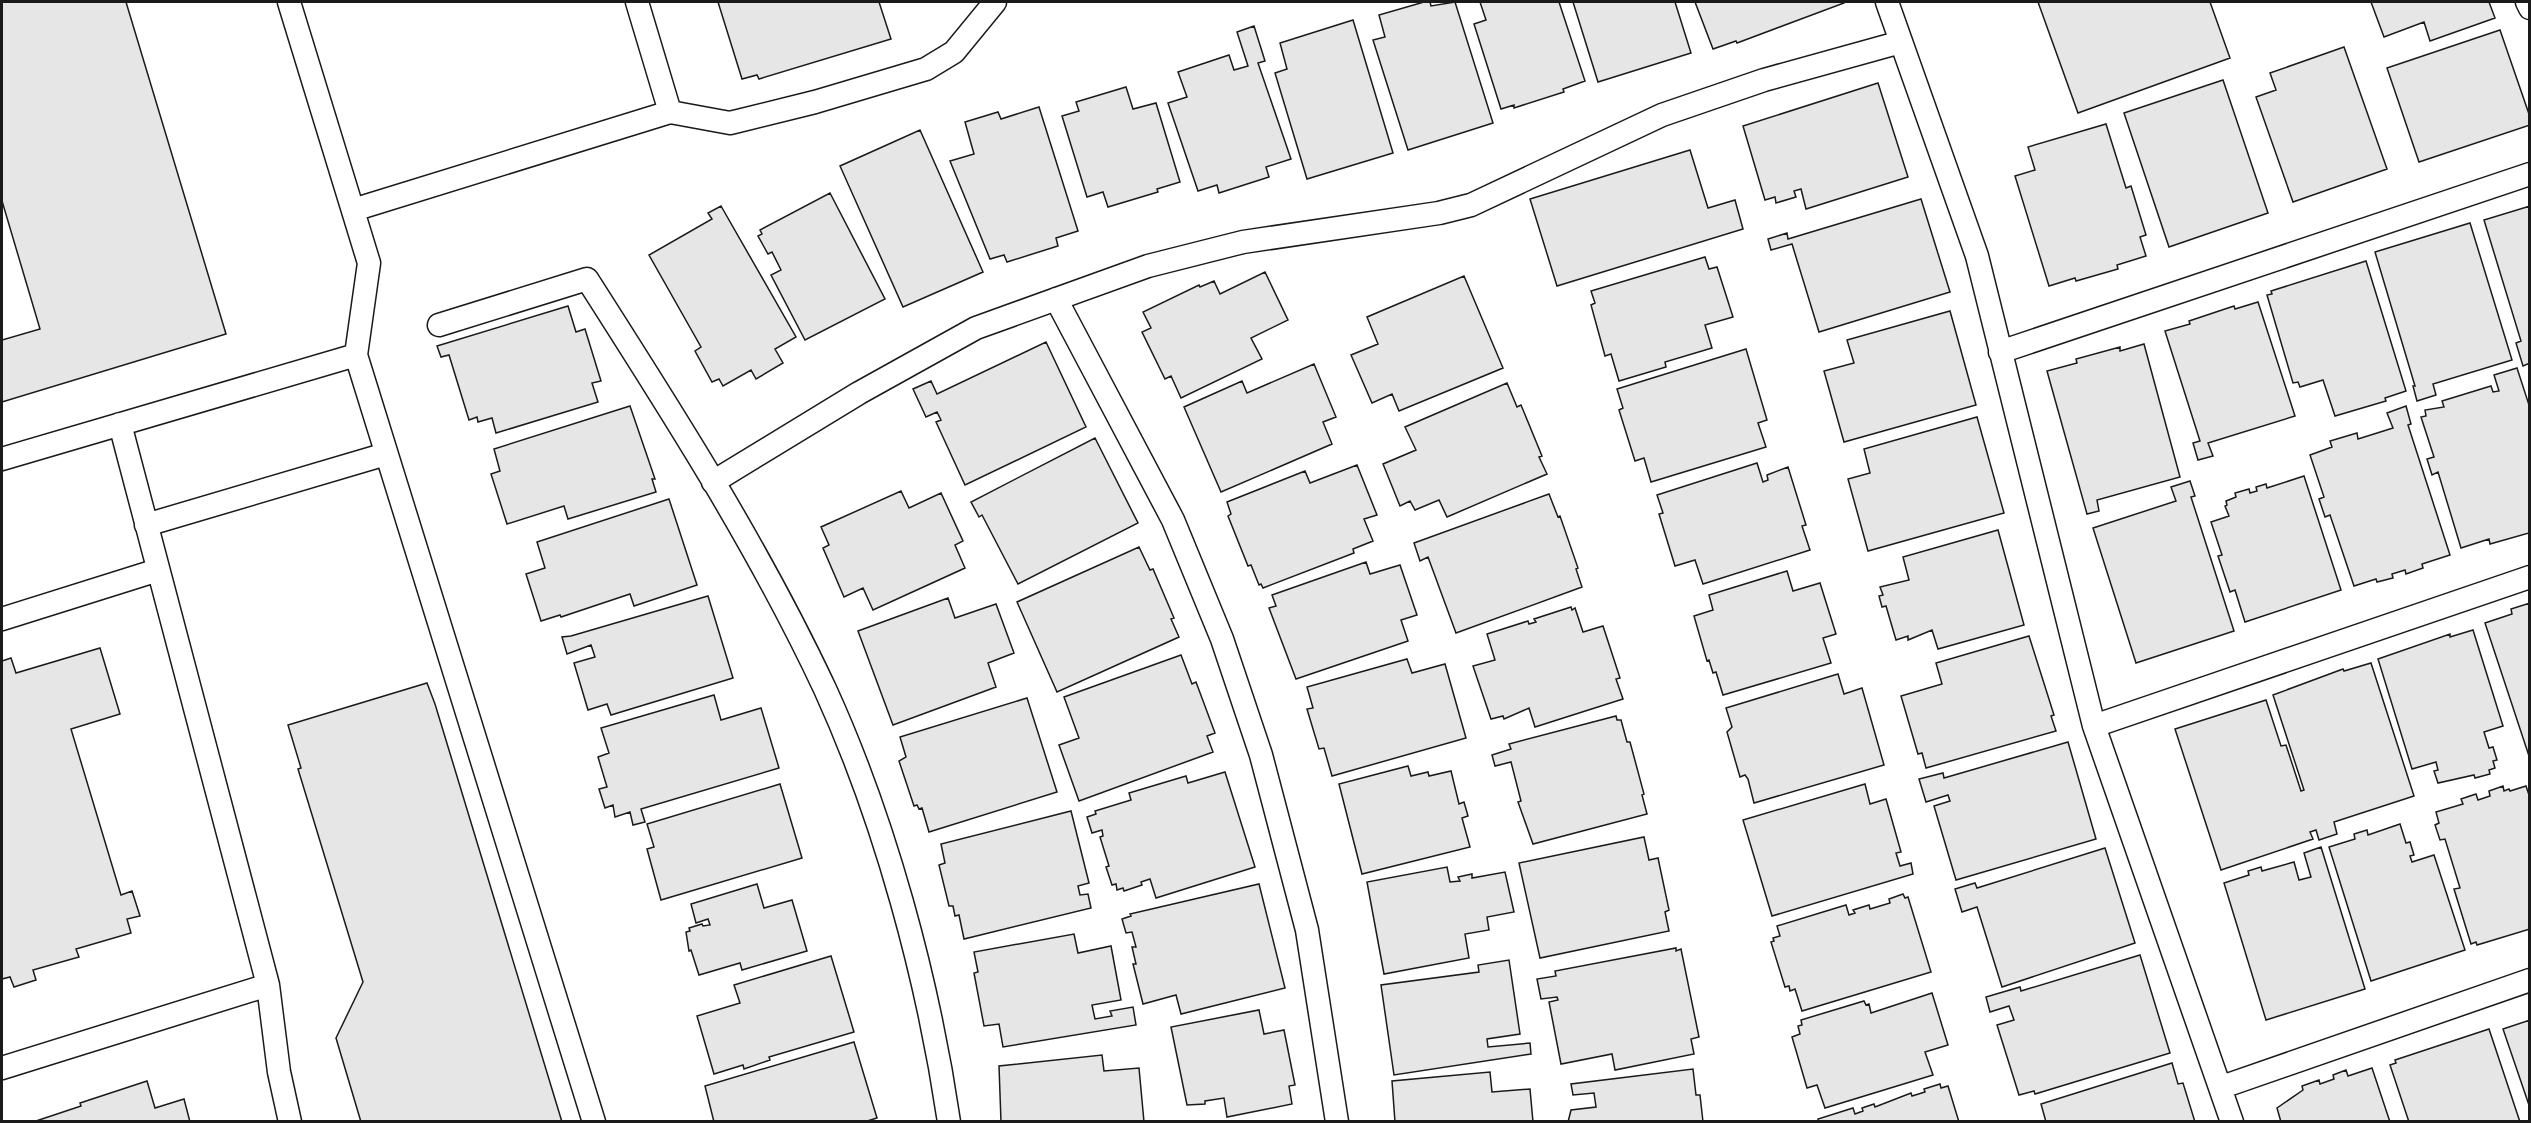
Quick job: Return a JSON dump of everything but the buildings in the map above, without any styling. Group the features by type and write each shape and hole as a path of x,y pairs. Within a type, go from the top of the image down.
{"lane":[{"path":"289,2 369,263 356,355 594,1122"},
{"path":"638,2 670,112"},
{"path":"353,210 670,112 730,123 815,102 926,69 954,52 995,2"},
{"path":"1887,2 1977,256 2094,726 2222,1087 2232,1122"},
{"path":"2527,2 2529,8"},
{"path":"713,482 859,393 976,328 1148,266 1243,242 1439,213 1471,205 1662,115 1764,80 1902,42"},
{"path":"2000,352 2529,174"},
{"path":"439,325 587,279 663,397 778,594 825,691 870,801 909,931 940,1060 949,1122"},
{"path":"1056,299 1173,520 1222,639 1261,755 1307,930 1337,1122"},
{"path":"2,459 356,355"},
{"path":"120,424 268,985 279,1072 290,1122"},
{"path":"146,525 386,454"},
{"path":"2,619 158,570"},
{"path":"2094,726 2529,577"},
{"path":"2222,1087 2529,980"},
{"path":"2,1068 268,985"}]}
